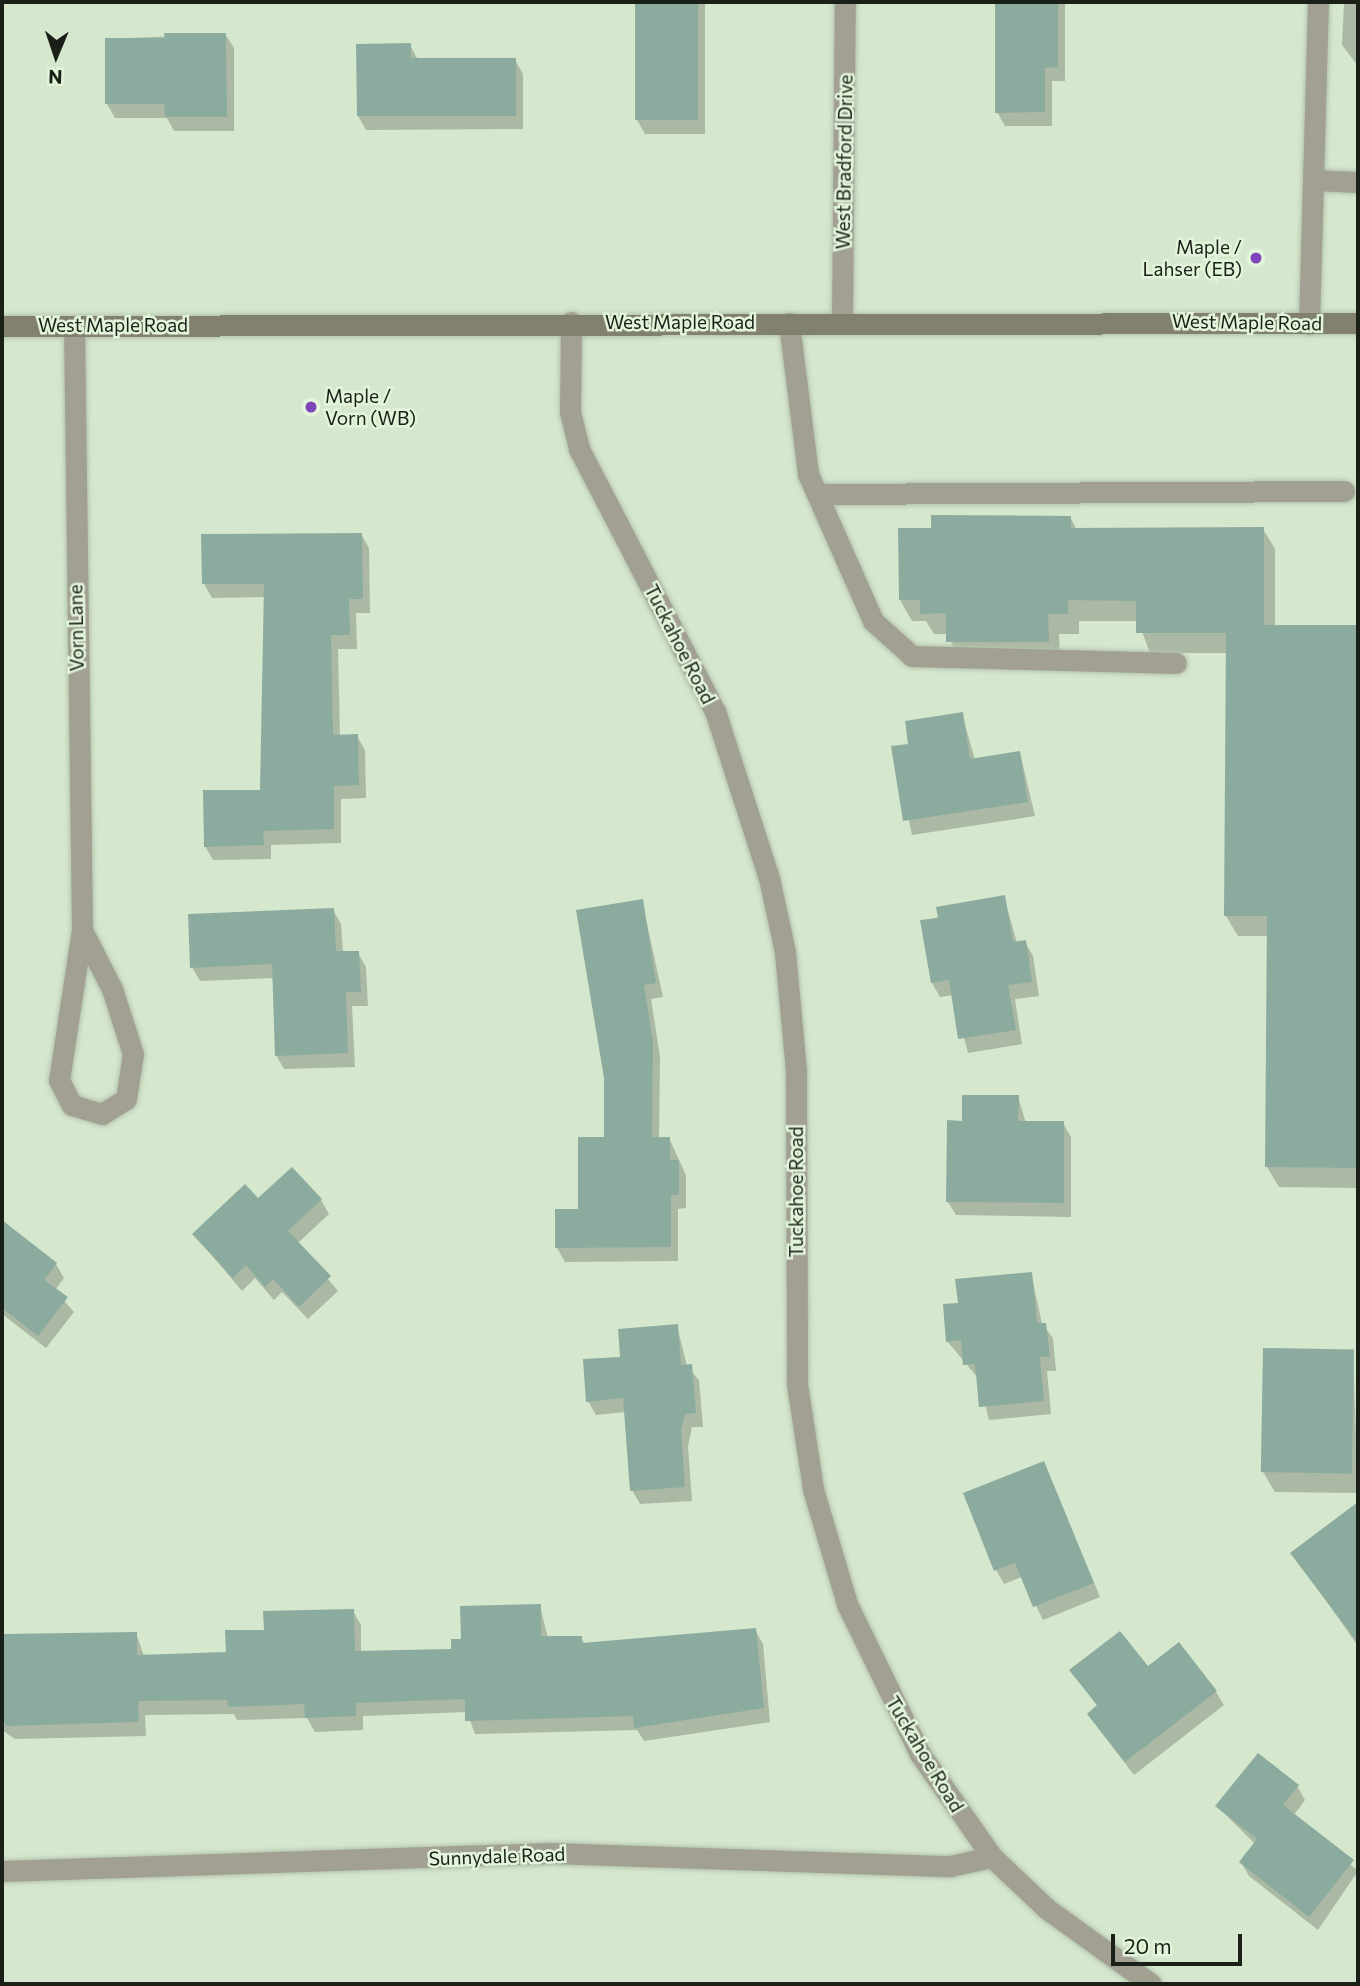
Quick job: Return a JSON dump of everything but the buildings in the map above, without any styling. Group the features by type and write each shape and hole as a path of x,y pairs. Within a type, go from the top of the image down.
{"main road":[{"name":"West Maple Road","path":"2,326 571,322 1358,323"}],"street":[{"name":"West Bradford Drive","path":"842,323 845,2"},
{"path":"1308,324 1318,2"},
{"path":"1314,180 1358,182"},
{"name":"Tuckahoe Road","path":"571,322 570,412 579,449 715,711 755,826 785,952 796,1071 797,1384 813,1489 869,1656 920,1754 992,1857 1046,1909 1151,1984"},
{"path":"789,323 808,474 821,494 873,621 912,656 1176,663"},
{"name":"Vorn Lane","path":"74,327 82,930 59,1080 72,1105 102,1114 127,1099 133,1054 112,989 82,930"},
{"path":"821,494 1344,491"},
{"name":"Sunnydale Road","path":"2,1871 550,1853 950,1866 992,1857"}],"place":[{"name":"Maple / Lahser (EB)","path":"1256,258"},
{"name":"Maple / Vorn (WB)","path":"311,407"}]}
